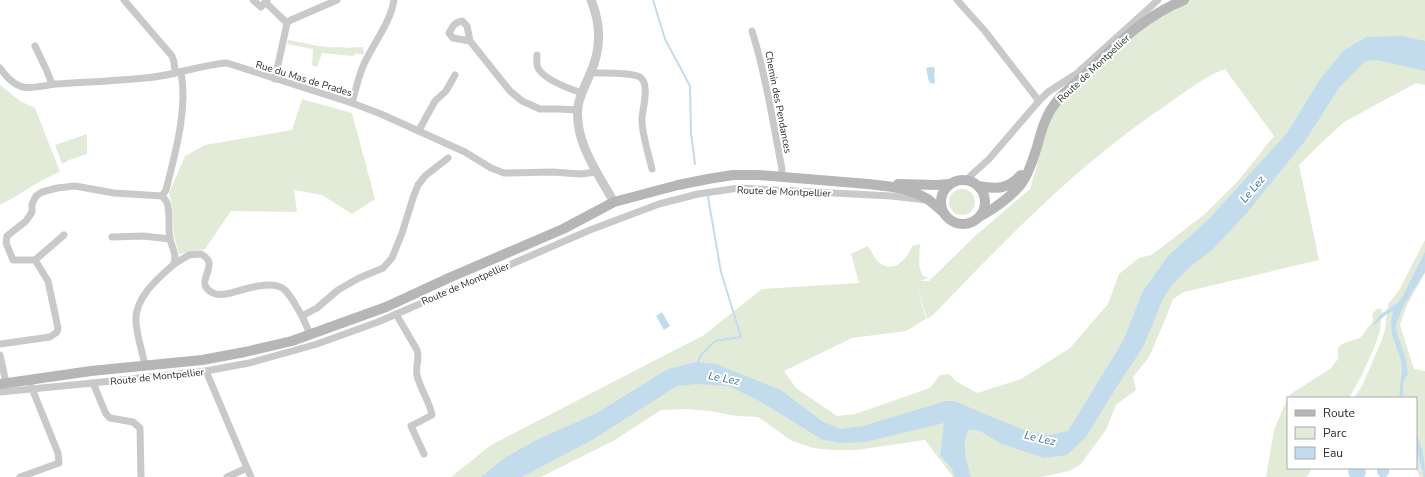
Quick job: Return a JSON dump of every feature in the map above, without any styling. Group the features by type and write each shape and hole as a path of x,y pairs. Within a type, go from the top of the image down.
{"main road":[{"name":"Route de Montpellier","path":"981,216 993,209 1021,184 1032,161 1044,123 1054,104 1119,42 1147,20 1172,5 1184,0"},
{"name":"Route de Montpellier","path":"978,186 996,188 1004,187 1015,182 1032,161"},
{"name":"Route de Montpellier","path":"3,383 31,384 145,365 202,360 292,341 386,306 558,232 614,202 678,185 733,175 758,175 868,184 903,189 918,194 929,200 943,212"},
{"path":"966,180 978,186 985,197 985,204 981,216 971,223 958,224 952,222 943,212 941,206 942,194 950,184 956,181 966,180"},
{"name":"Route de Montpellier","path":"868,184 950,184"}],"street":[{"path":"124,0 172,56 184,93 177,144 166,190 162,196"},
{"path":"253,0 261,7 266,1 287,23"},
{"path":"275,79 287,23 338,0"},
{"path":"352,103 356,85 364,65 385,28 394,0"},
{"path":"591,0 596,17 599,38 595,61 582,93 578,110 579,128 588,156 614,202"},
{"path":"957,0 984,30 1039,101"},
{"path":"966,180 989,159 1048,92 1076,74 1158,0"},
{"name":"Chemin des Pendances","path":"752,31 759,52 766,84 782,170 781,177"},
{"path":"470,41 510,91 522,101 540,109 578,110"},
{"path":"35,46 52,84"},
{"path":"537,55 537,65 540,72 562,86 582,93"},
{"name":"Rue du Mas de Prades","path":"0,68 11,81 24,87 145,78 227,63 352,103 419,130 465,152 491,168 504,173 553,172 580,174 597,172"},
{"path":"591,73 633,74 640,77 644,81 646,88 643,126 652,169"},
{"path":"419,130 435,100 446,91 455,75"},
{"path":"302,316 317,308 338,290 383,268 392,258 418,185 425,176 448,158"},
{"path":"64,235 35,260 13,260 3,235 26,221 32,212 32,204 36,196 42,192 57,188 75,186 114,193 162,196 169,208 170,238 175,256 174,264"},
{"name":"Route de Montpellier","path":"0,392 31,384 93,383 206,371 249,362 310,346 396,314 590,230 659,204 698,194 740,188 891,196 929,200"},
{"path":"112,237 137,235 170,238"},
{"path":"145,365 136,322 136,315 149,287 174,264 189,255 201,254 207,259 209,267 205,280 207,288 213,294 221,294 264,285 277,286 285,290 302,316 310,334"},
{"path":"0,344 50,337 57,332 58,328 48,281 35,260"},
{"path":"396,314 417,350 419,356 416,372 432,415 411,426 424,454"},
{"path":"0,355 3,383"},
{"path":"206,371 251,477"},
{"path":"93,383 106,414 110,418 134,422 140,428 141,477"},
{"path":"20,477 59,463 58,453 31,384"},
{"path":"227,477 247,468"}],"green space":[{"path":"1184,0 1425,0 1425,85 1416,83 1344,122 1299,165 1319,260 1184,292 1173,299 1149,357 1133,377 1136,390 1116,405 1106,430 1080,465 1069,471 1040,477 953,477 925,440 856,450 813,448 792,441 758,417 736,416 710,411 686,409 661,410 615,440 541,477 451,477 491,445 704,335 762,289 859,283 851,254 868,246 875,258 881,264 891,267 900,263 904,259 912,246 920,244 919,264 922,275 928,278 920,281 929,281 975,236 1030,189 1054,104 1119,42","holes":["1225,69 1274,136 1238,181 1206,213 1151,255 1139,258 1119,274 1108,304 1070,348 1021,379 977,393 957,382 949,374 940,375 930,388 855,414 837,416 796,388 784,371 852,338 906,331 926,319 916,283 927,319 933,315 1016,230 1074,176 1136,127 1195,85 1217,72"]},
{"path":"288,40 329,47 363,47 364,55 356,53 353,56 322,53 317,67 312,65 313,49 287,44"},
{"path":"0,85 20,101 35,108 60,172 44,179 0,205"},
{"path":"302,99 352,113 375,199 352,214 322,195 294,190 297,212 231,211 205,249 179,254 174,236 172,206 169,193 185,156 205,145 292,130"},
{"path":"87,134 87,154 62,164 55,145"},
{"path":"962,189 971,193 975,202 971,211 962,215 953,211 949,202 953,193"},
{"path":"1425,240 1425,273 1407,305 1400,325 1414,369 1425,371 1425,477 1420,477 1416,469 1417,397 1355,397 1362,386 1381,342 1385,330 1388,304 1398,292"},
{"path":"1377,309 1382,309 1380,330 1362,375 1350,397 1288,397 1330,369 1338,359 1338,347 1344,343 1360,338 1373,321 1372,314"},
{"path":"1287,400 1287,469 1311,469 1307,477 1266,477 1274,430"}],"water":[{"name":"Le Lez","path":"1402,36 1425,41 1425,71 1377,60 1365,61 1339,88 1305,141 1246,214 1212,250 1191,266 1172,285 1163,299 1143,347 1086,437 1067,455 1044,458 1000,443 980,431 969,429 965,441 965,453 971,477 955,477 952,469 940,455 944,423 866,442 839,443 821,439 761,402 729,386 696,384 677,386 592,440 522,477 481,477 506,457 538,439 595,414 668,369 696,362 716,364 781,390 822,421 840,429 863,426 946,401 954,401 1029,432 1050,435 1068,431 1123,341 1143,291 1168,256 1209,219 1287,133 1319,81 1343,51 1366,37"},
{"path":"934,67 935,71 935,83 933,84 929,82 926,68"},
{"path":"1425,252 1425,272 1404,305 1396,324 1397,333 1406,359 1408,375 1404,380 1403,397 1399,397 1402,368 1401,360 1392,335 1391,323 1393,311 1373,326 1381,314 1401,299"},
{"path":"662,312 670,326 664,330 656,316"},
{"path":"1417,436 1425,466 1424,477 1417,452"},
{"path":"1349,469 1365,469 1366,474 1364,477 1350,477 1348,472"},
{"path":"1377,469 1389,469 1389,473 1386,477 1380,477 1377,473"}],"waterway":[{"path":"653,0 665,39 690,86 691,133 695,164"},
{"path":"697,364 701,355 715,341 741,337 721,272 708,197"}]}
